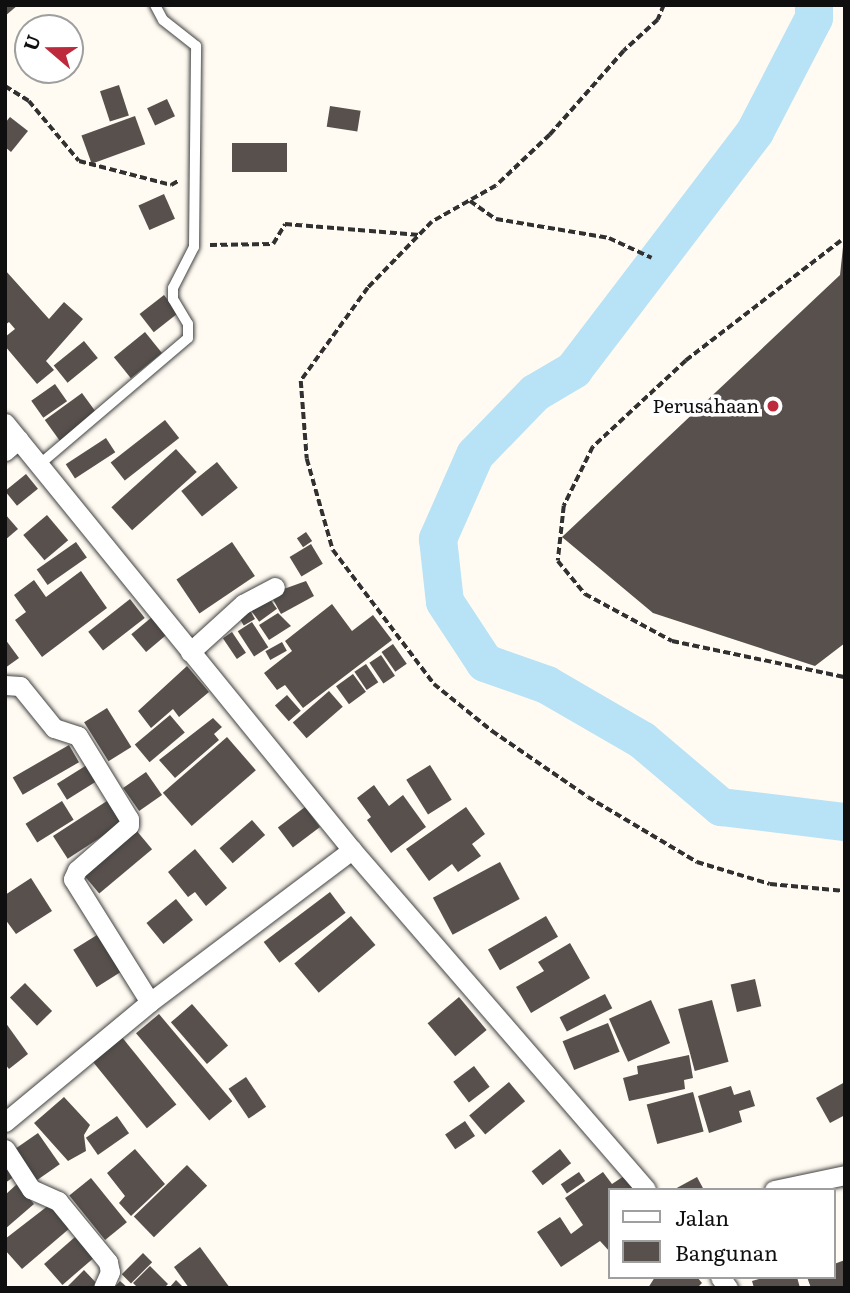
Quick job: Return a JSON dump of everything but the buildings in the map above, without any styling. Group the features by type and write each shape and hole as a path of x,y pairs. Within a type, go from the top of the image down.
{"street":[{"path":"5,423 12,445 40,464 352,850 644,1188"},
{"path":"190,652 243,604 275,587"},
{"path":"5,685 20,686 54,728 78,736 129,819 122,831 77,870 73,879 150,1002"},
{"path":"5,1122 150,1002 352,850"},
{"path":"5,1149 31,1189 58,1201 108,1262 110,1272 103,1288"},
{"path":"783,1188 845,1175"}],"lane":[{"path":"40,464 188,338 188,324 173,299 173,288 194,247 196,46 163,20 155,5"}],"path":[{"path":"664,5 658,20 624,51 550,135 496,186 432,222 368,288 301,381 307,459 333,550 434,684 492,732 588,797 697,862 770,884 845,891"},
{"path":"5,86 29,101 79,161 171,185 196,169"},
{"path":"470,201 496,219 609,238 652,258"},
{"path":"194,247 273,244 285,224 419,235"},
{"path":"841,241 686,361 593,447 564,506 558,561 585,594 672,641 845,677"}],"waterway":[{"path":"814,5 814,18 755,132 574,370 535,393 475,455 438,539 445,602 485,663 547,685 642,740 721,807 845,822"}],"place":[{"name":"Perusahaan","path":"773,406"}]}
